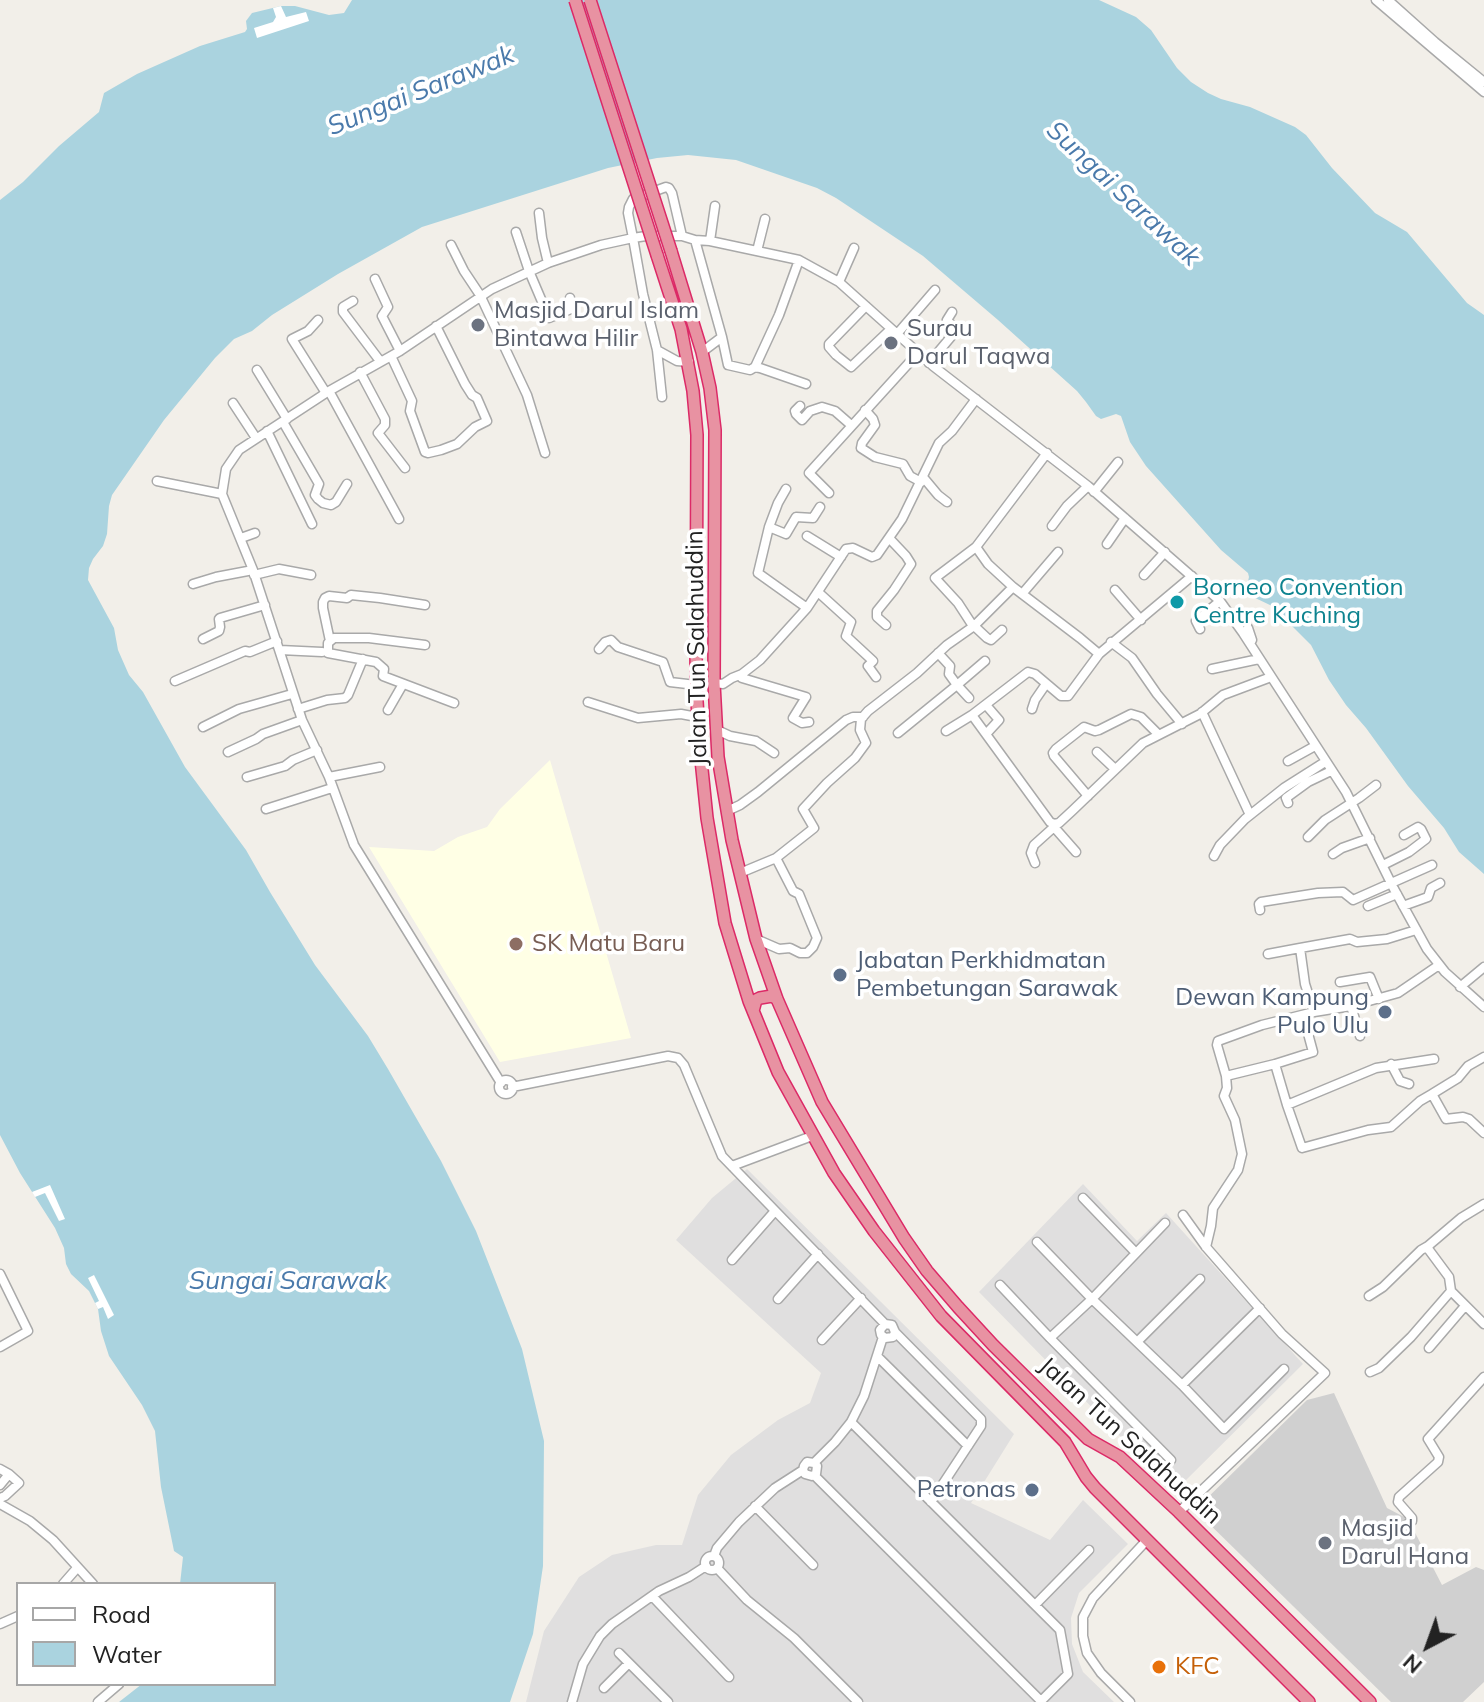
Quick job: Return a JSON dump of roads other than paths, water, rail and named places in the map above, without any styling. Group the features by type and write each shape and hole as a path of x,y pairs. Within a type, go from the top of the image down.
{"highway":[{"name":"Jalan Tun Salahuddin","path":"575,0 689,362 697,435 697,717 707,818 725,923 753,1011 778,1072 834,1173 874,1231 941,1316 1065,1442 1095,1488 1309,1702"},
{"name":"Jalan Tun Salahuddin","path":"590,0 671,251 710,388 716,471 714,683 718,757 756,939 777,999 822,1102 927,1271 993,1345 1088,1439 1120,1457 1179,1512 1370,1702"},
{"path":"753,1011 756,1000 772,996 777,999"}],"street":[{"path":"1376,0 1438,54 1482,87"},
{"path":"1388,0 1482,87"},
{"path":"662,397 657,350 628,213 633,199 669,188 682,236"},
{"path":"710,241 715,206"},
{"path":"539,213 548,263"},
{"path":"757,251 765,219"},
{"path":"516,232 549,318 571,309 570,298"},
{"path":"931,1502 981,1426 981,1419 895,1332 892,1325 885,1324 722,1156 684,1065 678,1058 668,1056 512,1087 509,1082 501,1083 354,845 329,777 302,720 254,572 222,494 226,469 239,450 327,392 396,353 480,295 548,263 601,245 646,236 682,236 799,260 839,282 929,363 1047,453 1220,601 1351,802 1416,930 1439,965 1484,1007"},
{"path":"695,240 728,365 750,370 755,367 779,315 799,260"},
{"path":"451,245 480,295 527,395 545,453"},
{"path":"839,282 854,248"},
{"path":"375,279 388,307 382,316 412,401 410,411 428,453 457,444 475,427 487,421 436,326"},
{"path":"866,306 829,344 836,355 851,367 894,332 935,290"},
{"path":"353,301 343,307 343,312 380,361"},
{"path":"929,363 955,332 947,320 952,312"},
{"path":"318,320 308,331 292,339 327,392 399,519"},
{"path":"702,352 722,337"},
{"path":"657,350 677,361 689,362"},
{"path":"829,493 809,473 918,353"},
{"path":"755,367 806,384"},
{"path":"257,370 319,484 315,495 318,499 331,505 347,484"},
{"path":"360,372 385,419 385,425 378,433 405,468"},
{"path":"714,683 723,684 760,660 807,608 846,549 872,557 877,555 922,480 939,443 976,399"},
{"path":"233,403 256,438"},
{"path":"800,406 795,411 802,420 810,411 822,407 835,411 851,425"},
{"path":"865,410 875,425 861,448 875,457 903,464 910,476 922,480 947,502"},
{"path":"267,431 312,524"},
{"path":"1002,630 991,640 987,638 935,578 976,547 1047,453"},
{"path":"1052,526 1067,506 1091,489 1118,462"},
{"path":"157,481 222,494"},
{"path":"786,489 769,527 758,573 807,608"},
{"path":"769,527 786,534 796,517 813,518 820,507"},
{"path":"1107,544 1125,518"},
{"path":"241,538 255,533"},
{"path":"807,536 841,557"},
{"path":"886,625 877,617 877,611 911,564 889,538"},
{"path":"976,547 988,564 1013,587 1099,654"},
{"path":"1022,594 1058,552"},
{"path":"1144,575 1165,552"},
{"path":"193,584 216,577 279,569 311,575"},
{"path":"946,731 1028,672 1035,674 1061,696 1068,696 1111,642 1192,576"},
{"path":"740,873 776,858 814,828 803,809 855,758 866,743 860,730 863,717 974,626 1013,587"},
{"path":"1115,590 1141,620"},
{"path":"818,592 851,622 846,636 873,661 868,666 876,677"},
{"path":"425,605 380,598 329,596 323,602 330,641 328,653 376,662 384,669 383,676 454,703"},
{"path":"1200,629 1196,621 1220,601"},
{"path":"203,639 219,631 220,618 265,605"},
{"path":"1248,628 1252,640 1249,643"},
{"path":"330,641 334,638 369,638 425,645"},
{"path":"599,649 611,640 618,647 663,662 670,682 696,685"},
{"path":"1111,642 1132,658 1182,724"},
{"path":"175,681 245,651 278,645 322,652"},
{"path":"938,653 950,666 949,674 969,698"},
{"path":"298,709 345,698 363,659"},
{"path":"1212,669 1259,659"},
{"path":"898,733 985,661"},
{"path":"739,675 806,697 793,718 802,723 809,722"},
{"path":"1035,863 1031,853 1034,845 1143,743 1182,724 1232,690 1271,677"},
{"path":"388,710 403,684"},
{"path":"1032,709 1046,684"},
{"path":"203,727 239,709 292,694"},
{"path":"588,702 638,718 681,714 697,717"},
{"path":"986,705 999,720 987,733"},
{"path":"1202,712 1250,815"},
{"path":"1088,796 1054,756 1056,749 1084,727 1099,730 1131,714 1141,717 1158,734"},
{"path":"972,715 1050,822 1076,852"},
{"path":"727,811 758,792 846,720 863,717"},
{"path":"228,752 263,734 302,720"},
{"path":"717,730 756,741 774,753"},
{"path":"1288,761 1315,746"},
{"path":"247,777 285,766 317,750"},
{"path":"1097,752 1115,769"},
{"path":"1214,856 1220,845 1250,815 1275,794 1325,762"},
{"path":"329,777 380,767"},
{"path":"1288,803 1286,798 1308,782 1331,771"},
{"path":"1308,837 1325,820 1376,785"},
{"path":"266,809 332,788"},
{"path":"1383,865 1413,850 1426,839 1418,827 1404,835"},
{"path":"1333,854 1370,838"},
{"path":"756,939 779,949 790,948 807,953 817,938 799,894 793,891 776,858"},
{"path":"1260,910 1261,902 1318,893 1343,892 1353,900 1432,865"},
{"path":"1403,906 1428,897 1431,888 1440,883"},
{"path":"1368,906 1397,894"},
{"path":"1268,954 1350,939 1357,942 1387,939 1416,930"},
{"path":"1300,948 1305,984 1314,1012"},
{"path":"1206,1247 1213,1208 1238,1170 1242,1154 1235,1120 1224,1096 1226,1076 1218,1041 1262,1025 1398,993 1439,965"},
{"path":"1460,987 1484,967"},
{"path":"1340,982 1370,977 1379,999"},
{"path":"1351,1006 1360,1036"},
{"path":"1226,1076 1313,1052 1303,1015"},
{"path":"1275,1064 1304,1148 1355,1133 1391,1127 1420,1101 1458,1078 1468,1066 1484,1057"},
{"path":"1287,1105 1376,1068 1434,1059"},
{"path":"1391,1064 1400,1081 1409,1084"},
{"path":"1432,1094 1446,1119 1469,1119 1484,1133"},
{"path":"732,1166 812,1136"},
{"path":"1083,1198 1136,1253"},
{"path":"1369,1296 1461,1218 1484,1204"},
{"path":"732,1260 775,1211"},
{"path":"1179,1512 1325,1373 1282,1334 1206,1247 1183,1215"},
{"path":"1050,1338 1165,1223"},
{"path":"1037,1242 1224,1429 1284,1369"},
{"path":"1428,1246 1449,1277 1451,1291 1484,1324"},
{"path":"778,1299 818,1254"},
{"path":"0,1274 28,1331 0,1347"},
{"path":"1137,1342 1200,1279"},
{"path":"1000,1285 1171,1460"},
{"path":"1370,1372 1379,1368 1411,1337 1451,1291"},
{"path":"822,1340 861,1298"},
{"path":"1429,1348 1465,1306"},
{"path":"1182,1385 1260,1308"},
{"path":"814,1463 851,1422 864,1396 883,1337 880,1330 885,1324"},
{"path":"883,1337 890,1338 895,1332"},
{"path":"877,1356 968,1446"},
{"path":"1406,1525 1412,1518 1398,1502 1399,1497 1438,1462 1439,1457 1428,1439 1484,1377"},
{"path":"803,1470 807,1475 814,1475 1040,1702 1064,1679 1069,1668 1060,1630 851,1422"},
{"path":"714,1556 727,1536 755,1506 803,1470 805,1464 814,1463"},
{"path":"814,1463 818,1469 814,1475"},
{"path":"0,1485 5,1471 19,1483 0,1498"},
{"path":"0,1504 30,1521 53,1540 91,1582"},
{"path":"755,1506 813,1565"},
{"path":"1130,1702 1101,1673 1087,1653 1083,1617 1093,1598 1147,1540"},
{"path":"1035,1605 1089,1550"},
{"path":"706,1566 707,1557 714,1556 719,1560 717,1568"},
{"path":"706,1566 712,1570 717,1568"},
{"path":"572,1702 583,1664 600,1636 627,1612 706,1566"},
{"path":"65,1582 77,1568"},
{"path":"717,1568 747,1600 794,1638 858,1702"},
{"path":"652,1596 729,1677"},
{"path":"619,1653 668,1702"},
{"path":"604,1688 629,1663"},
{"path":"98,1702 117,1686"}],"water":[{"name":"Sungai Sarawak","path":"352,0 1099,0 1136,17 1151,30 1177,68 1191,82 1221,99 1250,107 1306,135 1375,213 1407,232 1467,303 1484,315 1484,874 1459,852 1444,828 1346,705 1311,645 1272,606 1249,595 1246,590 1248,573 1221,550 1146,466 1130,442 1121,416 1116,414 1101,419 1096,416 1077,391 923,256 817,188 736,160 688,155 657,158 608,168 422,227 338,274 252,331 234,339 164,420 112,495 107,534 89,568 88,580 114,628 118,650 129,675 143,692 185,767 246,850 315,965 368,1036 441,1161 476,1231 522,1349 544,1441 543,1566 533,1634 510,1702 119,1702 139,1686 276,1686 276,1582 180,1582 183,1557 174,1551 161,1487 155,1431 142,1405 109,1356 98,1309 89,1291 71,1274 55,1228 0,1135 0,200 99,112 104,93 137,74 200,46 245,32 246,21 252,13 295,6 329,15 344,13"}],"place":[{"name":"Masjid Darul Islam Bintawa Hilir","path":"478,325"},
{"name":"Surau Darul Taqwa","path":"891,343"},
{"name":"Borneo Convention Centre Kuching","path":"1177,602"},
{"name":"SK Matu Baru","path":"516,944"},
{"name":"Jabatan Perkhidmatan Pembetungan Sarawak","path":"840,975"},
{"name":"Dewan Kampung Pulo Ulu","path":"1385,1012"},
{"name":"Petronas","path":"1032,1490"},
{"name":"Masjid Darul Hana","path":"1325,1543"},
{"name":"KFC","path":"1159,1667"}]}
